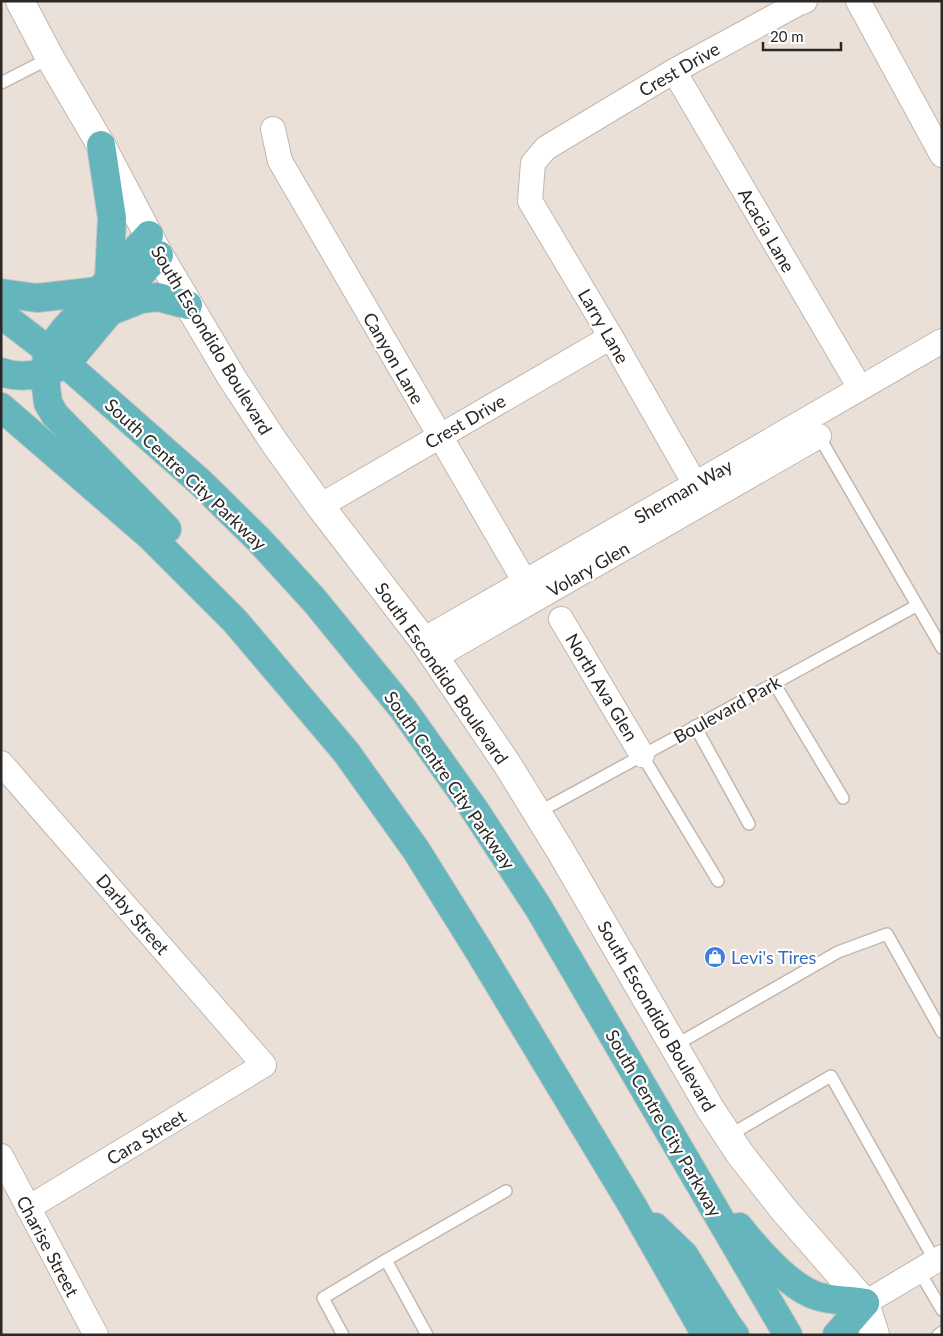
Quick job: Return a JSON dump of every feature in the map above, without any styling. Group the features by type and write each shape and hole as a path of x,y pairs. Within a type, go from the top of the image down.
{"highway":[{"path":"100,145 112,218 106,294"},
{"path":"154,245 106,294 53,362 46,387 48,403 55,415 179,541 235,621"},
{"path":"1,292 37,298 106,294 141,299 158,298 188,305"},
{"name":"South Centre City Parkway","path":"1,314 53,362 200,482 259,540 314,600 403,709 474,809 538,907 788,1335"},
{"path":"1,372 12,376 20,376 53,362"},
{"path":"1,407 151,537 235,621 346,752 416,850 479,951 632,1205 706,1335"},
{"path":"677,1145 749,1240 771,1263 796,1284 816,1296 865,1303"},
{"path":"632,1205 684,1255 726,1324 735,1335"},
{"path":"837,1335 865,1303"}],"street":[{"name":"Crest Drive","path":"532,163 546,148 674,71 805,1"},
{"path":"858,1 942,155"},
{"name":"South Escondido Boulevard","path":"25,5 50,58 188,305 232,378 274,442 320,506 429,649 502,756 728,1136 784,1210 865,1303 875,1335"},
{"name":"Acacia Lane","path":"674,71 860,388"},
{"name":"Canyon Lane","path":"273,129 280,161 525,582"},
{"name":"Larry Lane","path":"532,163 530,201 611,336 695,484"},
{"name":"Crest Drive","path":"320,506 611,336"},
{"name":"Sherman Way","path":"429,649 525,582 695,484 814,427 860,388 942,341"},
{"name":"Volary Glen","path":"429,649 814,427"},
{"name":"North Ava Glen","path":"561,619 642,755"},
{"name":"Darby Street","path":"1,763 264,1065"},
{"name":"Cara Street","path":"28,1208 264,1065"},
{"name":"Charise Street","path":"1,1156 96,1335"},
{"path":"865,1303 932,1263"}],"lane":[{"path":"1,83 50,58"},
{"path":"814,427 942,648"},
{"name":"Boulevard Park","path":"537,812 916,606"},
{"path":"774,683 843,798"},
{"path":"695,726 749,824"},
{"path":"642,755 718,881"},
{"path":"674,1046 838,952 886,934 942,1032"},
{"path":"728,1136 831,1076 932,1263 942,1310"},
{"path":"343,1335 323,1298 506,1191"},
{"path":"386,1260 428,1335"},
{"path":"938,1335 942,1332"}],"place":[{"name":"Levi's Tires","path":"715,957"}]}
